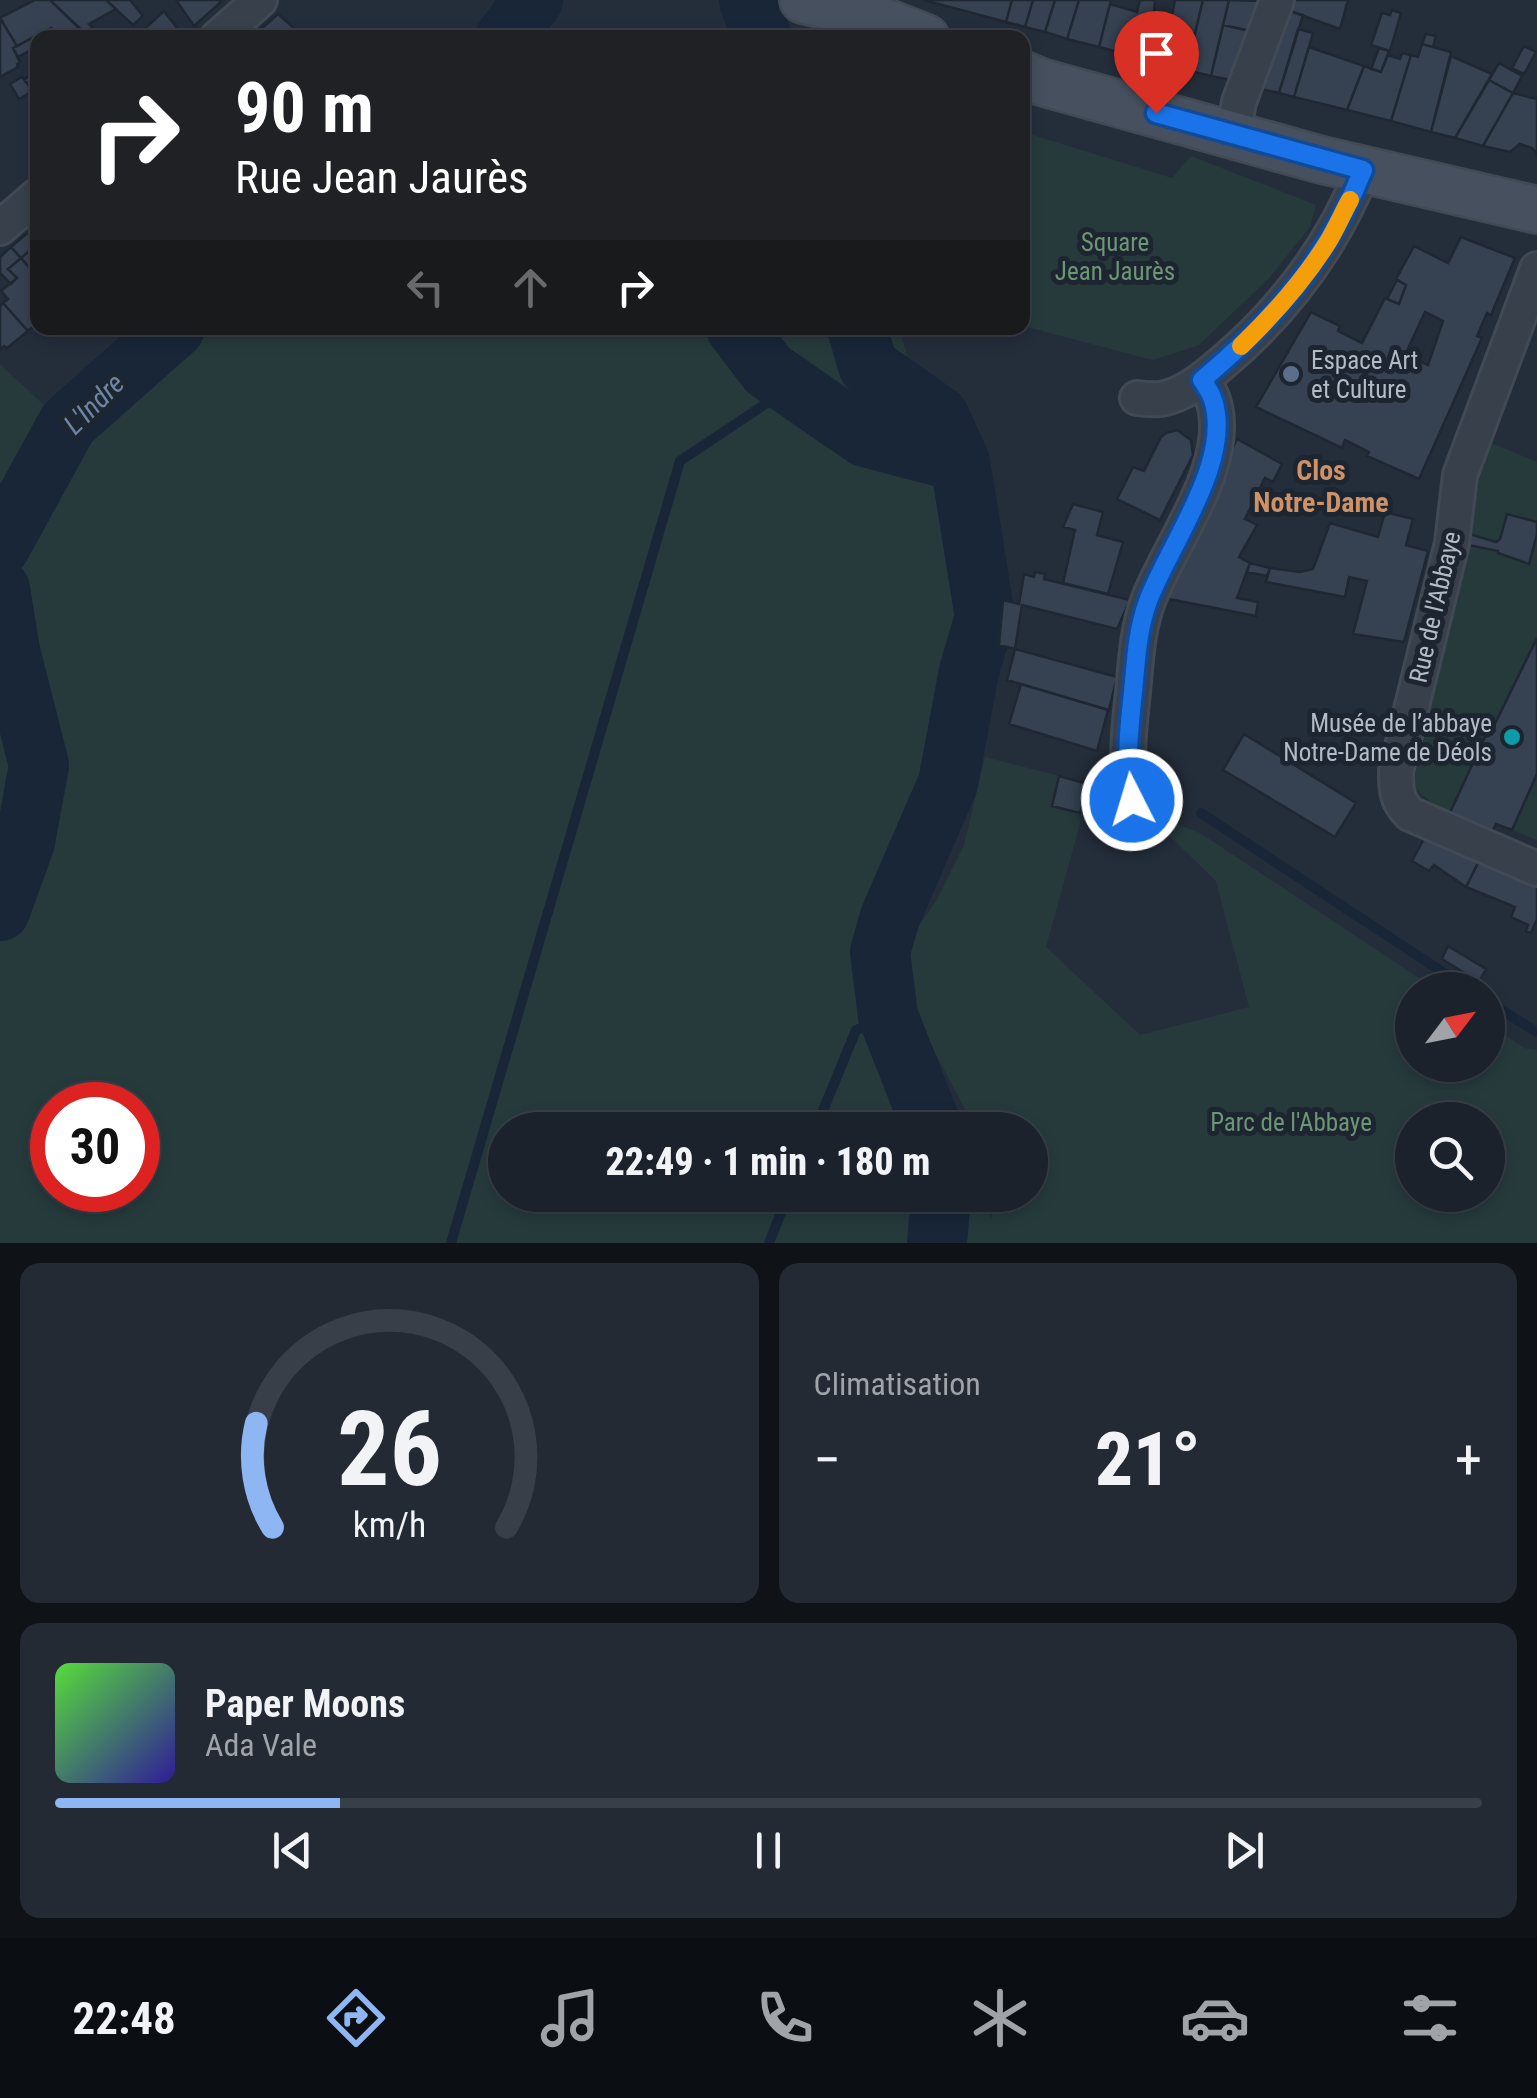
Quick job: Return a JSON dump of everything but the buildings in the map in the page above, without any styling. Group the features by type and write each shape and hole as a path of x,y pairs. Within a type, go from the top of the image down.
{"main road":[{"path":"803,0 906,30"},
{"path":"1030,77 1363,170 1537,210"}],"street":[{"path":"226,30 260,0"},
{"path":"1233,134 1239,102 1277,0"},
{"path":"1137,398 1158,400 1202,380 1272,316 1304,280 1331,238 1363,170"},
{"path":"0,228 30,202"},
{"name":"Rue de l'Abbaye","path":"1537,269 1460,475 1452,543 1396,771 1396,787 1398,802 1410,814 1537,869"},
{"path":"1132,800 1126,763 1140,628 1148,601 1192,513 1214,454 1217,421 1213,398 1202,380"}],"green space":[{"name":"Square Jean Jaurès","path":"1030,134 1172,178 1191,156 1316,205 1310,227 1269,278 1199,345 1153,360 1030,328"},
{"name":"Parc de l'Abbaye","path":"121,335 902,335 986,677 866,953 941,1112 488,1112 488,1212 988,1212 992,1219 991,1212 1048,1212 1048,1112 966,1112 914,1013 901,952 936,901 964,845 985,757 1091,784 1046,947 1140,1035 1249,1007 1216,881 1145,812 1200,833 1410,972 1395,972 1395,1082 1505,1082 1505,1035 1524,1048 1537,1050 1537,1243 0,1243 0,364 45,406"},
{"path":"1491,443 1537,462 1537,840 1497,824 1490,836 1448,817 1411,785 1413,739 1471,496"}],"waterway":[{"name":"L'Indre","path":"511,30 533,0"},
{"path":"749,0 759,30"},
{"name":"L'Indre","path":"0,547 68,423 167,335"},
{"path":"741,335 768,370 865,437 960,462"},
{"path":"859,335 868,366 939,416 960,462 985,617 969,671 948,783 890,917 880,952 888,1016 926,1112"},
{"path":"451,1243 680,461 791,387"},
{"name":"L'Indre","path":"0,589 10,651 39,765 25,842 0,911"},
{"path":"1201,813 1443,972"},
{"path":"1505,1012 1537,1032"},
{"path":"822,1112 856,1030 888,1016"},
{"path":"769,1243 781,1212"},
{"path":"937,1243 940,1212"}],"slow traffic":[{"path":"1241,346 1304,280 1350,200"}],"place":[{"name":"Espace Art et Culture","path":"1291,374"},
{"name":"Musée de l’abbaye Notre-Dame de Déols","path":"1512,737"}],"district":[{"name":"Clos Notre-Dame","path":"1321,486"}],"route":[{"path":"1132,800 1126,763 1138,639 1148,601 1192,513 1214,454 1217,421 1213,398 1202,380 1272,316 1304,280 1331,238 1363,170 1156,113"}]}
